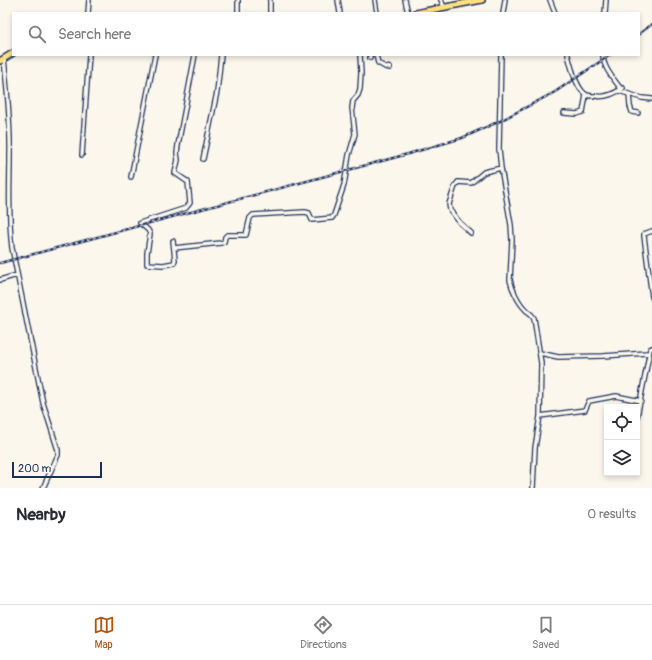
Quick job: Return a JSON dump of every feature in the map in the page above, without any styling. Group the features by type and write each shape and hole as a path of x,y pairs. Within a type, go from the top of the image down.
{"highway":[{"path":"420,12 482,0"},
{"path":"2,59 12,54"}],"street":[{"path":"88,12 89,0"},
{"path":"238,0 238,12"},
{"path":"270,0 270,12"},
{"path":"338,0 340,12"},
{"path":"375,0 377,12"},
{"path":"405,0 408,12"},
{"path":"441,0 444,7"},
{"path":"503,12 505,0"},
{"path":"550,0 555,12"},
{"path":"605,12 606,0"},
{"path":"82,155 89,56"},
{"path":"132,177 155,56"},
{"path":"173,241 175,260 173,264 148,265 147,253 150,234 148,230 140,223 186,208 190,203 188,182 175,173 178,160 176,153 195,56"},
{"path":"203,160 217,92 221,56"},
{"path":"174,248 221,243 224,242 227,235 246,236 250,218 253,215 305,212 309,213 312,220 332,218 344,185 355,134 352,108 353,101 358,95 360,89 360,56"},
{"path":"376,56 378,63 390,68"},
{"path":"501,56 500,148 501,168 511,225 512,240 510,280 514,291 525,309 532,314 534,318 540,353 540,416 535,448 533,488"},
{"path":"568,56 575,79 586,95 600,97 609,96 621,89"},
{"path":"603,56 607,69 621,89 629,94 652,99"},
{"path":"2,59 10,156 10,226 14,260 43,403 58,450 58,456 43,488"},
{"path":"629,94 632,112 638,113"},
{"path":"564,113 577,114 583,112 586,95"},
{"path":"472,233 460,223 450,210 449,204 455,186 458,182 471,182 484,172 501,168"},
{"path":"652,231 644,234 651,278 652,297"},
{"path":"0,280 17,275"},
{"path":"640,405 650,349 652,348"},
{"path":"540,353 558,357 603,356 645,352 649,355"},
{"path":"540,416 585,410 589,401 614,396 641,401"}],"railway":[{"path":"640,33 652,24"},
{"path":"0,263 408,154 462,138 500,121 555,92 609,56"}]}
